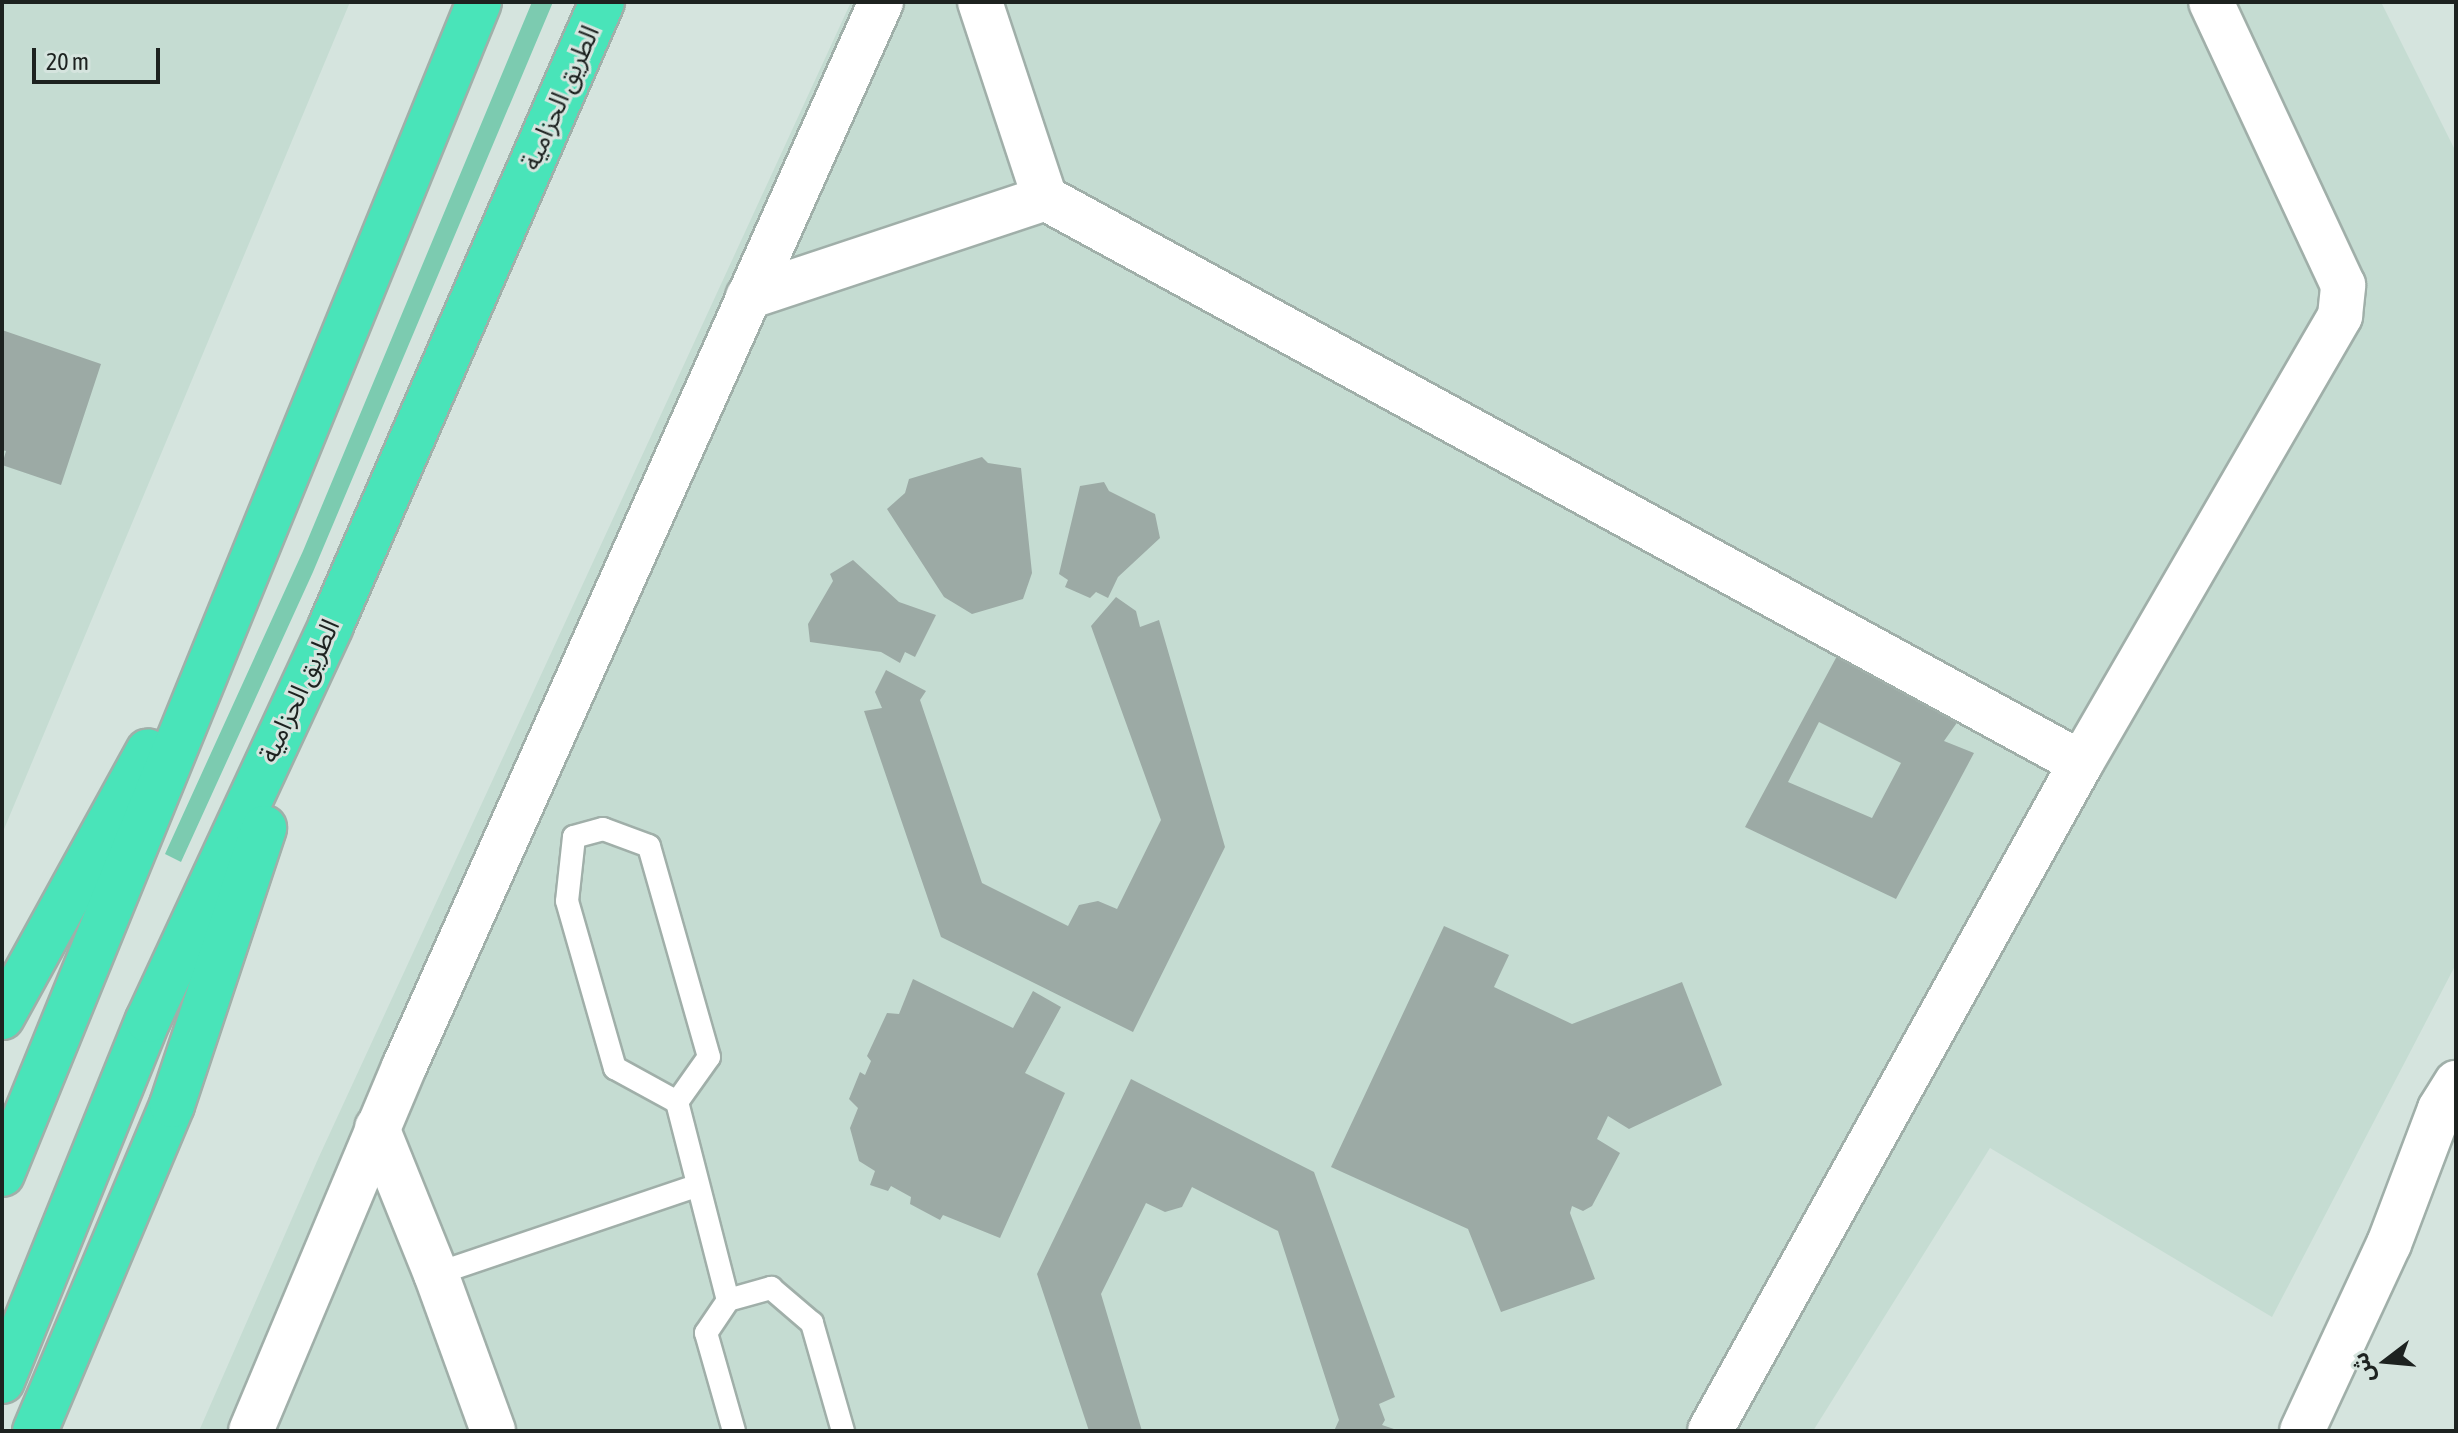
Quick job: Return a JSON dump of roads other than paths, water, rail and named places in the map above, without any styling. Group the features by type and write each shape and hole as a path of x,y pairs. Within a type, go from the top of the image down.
{"highway":[{"path":"2,1174 479,2"},
{"name":"الطريق الحزامية","path":"2,1381 148,1020 331,625 602,2"},
{"path":"2,1017 238,588"},
{"path":"35,1431 172,1105 331,625"}],"street":[{"path":"251,1431 377,1128 881,2"},
{"path":"980,2 1045,198 2081,763"},
{"path":"1710,1431 2081,763 2340,316 2343,285 2211,2"},
{"path":"748,297 1045,198"},
{"path":"2302,1431 2389,1244 2440,1109 2456,1083"},
{"path":"377,1128 436,1274 493,1431"}],"lane":[{"path":"677,1102 615,1068 567,901 574,837 603,829 649,846 709,1057 677,1102 696,1186 728,1300"},
{"path":"436,1274 696,1186"},
{"path":"734,1431 706,1333 728,1300 771,1288 812,1323 843,1431"}]}
